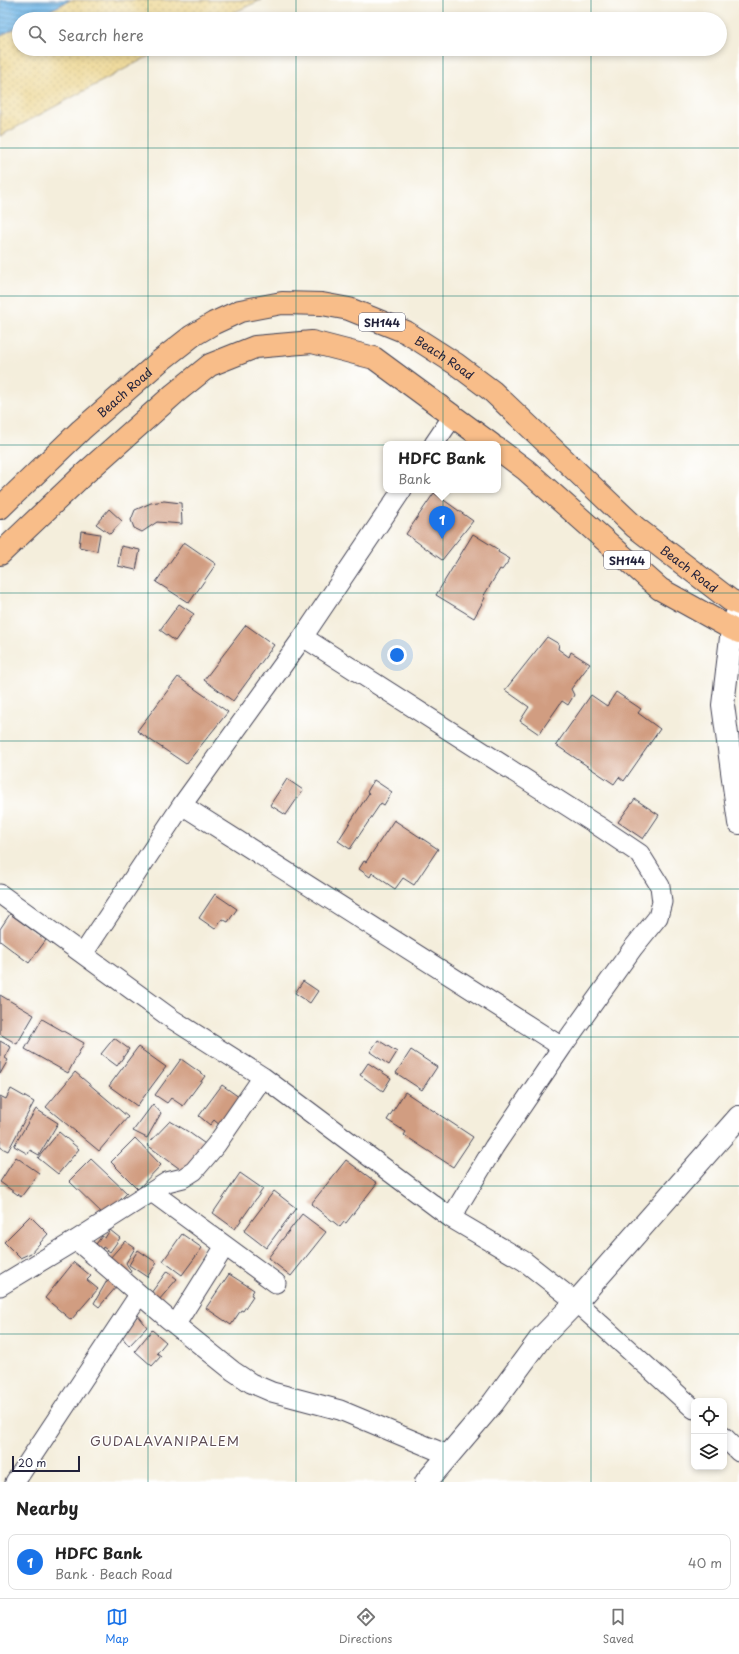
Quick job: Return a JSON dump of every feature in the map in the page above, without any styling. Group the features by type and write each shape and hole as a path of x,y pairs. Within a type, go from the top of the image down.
{"main road":[{"name":"Beach Road","path":"0,508 86,425 160,361 192,336 214,323 240,311 282,303 322,304 349,309 406,332 456,364 492,391 635,527 730,600 739,604"},
{"path":"0,554 82,476 174,394 210,365 255,346 312,342 374,358 487,441"},
{"name":"SH144","path":"501,451 526,470 660,589 736,630"}],"street":[{"path":"436,441 453,416"},
{"path":"83,954 182,804 303,637 400,493"},
{"path":"739,607 723,705 739,823"},
{"path":"303,637 620,840 640,854 660,886 662,902 658,917 633,948 562,1047 494,1147 451,1218"},
{"path":"182,804 562,1047"},
{"path":"0,894 172,1019 264,1077 451,1218 524,1261 576,1302 691,1406"},
{"path":"0,1286 167,1182 183,1178 194,1172 216,1145 264,1077"},
{"path":"431,1480 448,1455 493,1403 540,1339 576,1302 739,1117"},
{"path":"152,1192 276,1283"},
{"path":"76,1240 167,1318 250,1383 272,1392 340,1410 448,1455"},
{"path":"176,1324 225,1246"},
{"path":"15,1482 140,1295"},
{"path":"727,1440 739,1452"}],"sand":[{"path":"70,0 261,0 235,12 47,12"},
{"path":"12,30 12,56 149,56 0,136 0,36"}],"water":[{"path":"0,0 70,0 47,12 12,12 12,30 0,36"}],"building":[{"path":"434,493 473,521 442,560 406,534"},
{"path":"164,501 181,503 182,524 157,522 142,532 134,528 131,520 135,510 151,503"},
{"path":"109,509 122,521 110,534 96,524"},
{"path":"81,531 100,534 97,551 79,547"},
{"path":"473,534 499,550 498,552 510,559 502,570 500,569 483,597 485,598 474,618 436,595"},
{"path":"184,542 216,564 189,603 156,582"},
{"path":"121,546 140,550 136,570 118,566"},
{"path":"179,604 194,614 175,641 160,630"},
{"path":"246,625 274,645 233,701 204,680"},
{"path":"547,637 559,644 558,649 569,657 571,652 590,664 571,689 574,695 568,705 562,701 539,734 520,721 529,707 505,690"},
{"path":"178,677 228,712 186,764 137,731"},
{"path":"616,692 641,709 638,713 660,729 624,781 619,777 614,784 556,745 591,695 607,706"},
{"path":"287,779 303,790 286,815 270,805"},
{"path":"374,780 392,792 384,805 381,803 350,849 338,841 369,793 367,792"},
{"path":"635,799 659,815 643,839 618,822"},
{"path":"394,820 438,849 414,885 403,878 395,889 372,873 370,877 359,869 364,861 366,862"},
{"path":"215,894 237,909 228,922 222,919 215,929 199,918"},
{"path":"10,914 46,940 29,963 0,941 0,929"},
{"path":"303,981 318,991 310,1003 295,993"},
{"path":"0,995 34,1015 17,1044 0,1034"},
{"path":"42,1019 84,1043 68,1073 25,1049"},
{"path":"114,1038 129,1049 117,1066 101,1054"},
{"path":"378,1040 397,1052 389,1065 370,1052"},
{"path":"0,1041 11,1047 5,1058 8,1060 0,1074"},
{"path":"138,1047 166,1067 137,1106 109,1086"},
{"path":"411,1050 437,1067 422,1090 396,1073"},
{"path":"181,1059 205,1076 183,1106 171,1098 167,1103 155,1095"},
{"path":"368,1063 391,1078 383,1091 360,1075"},
{"path":"75,1072 128,1117 99,1151 46,1107"},
{"path":"222,1085 243,1100 222,1127 214,1120 210,1125 199,1116"},
{"path":"11,1089 34,1102 8,1151 0,1147 0,1096 6,1099"},
{"path":"405,1092 473,1137 453,1167 404,1135 406,1132 387,1120"},
{"path":"153,1104 161,1113 147,1138 133,1131"},
{"path":"36,1109 58,1123 39,1155 30,1150 28,1154 14,1146"},
{"path":"170,1121 208,1146 187,1174 147,1145"},
{"path":"59,1132 79,1149 58,1174 38,1158"},
{"path":"135,1138 161,1165 138,1189 111,1162"},
{"path":"16,1157 39,1173 21,1197 0,1182"},
{"path":"91,1159 127,1193 105,1216 69,1181"},
{"path":"346,1160 377,1183 346,1223 344,1222 340,1227 311,1204"},
{"path":"240,1173 263,1189 235,1229 213,1213"},
{"path":"274,1191 296,1208 266,1248 244,1231"},
{"path":"302,1214 326,1232 291,1276 268,1258"},
{"path":"30,1216 48,1234 31,1253 20,1258 4,1242"},
{"path":"110,1230 120,1238 110,1252 103,1247 101,1251 94,1247 102,1236 105,1238"},
{"path":"182,1234 202,1248 182,1275 163,1261"},
{"path":"125,1241 135,1248 126,1263 131,1271 129,1274 109,1259"},
{"path":"138,1250 157,1263 147,1277 129,1265"},
{"path":"74,1262 91,1276 87,1280 98,1289 71,1320 45,1298"},
{"path":"167,1271 177,1279 159,1300 151,1293"},
{"path":"229,1274 254,1290 251,1295 253,1296 231,1325 206,1308"},
{"path":"108,1279 117,1286 99,1307 94,1303"},
{"path":"138,1315 147,1327 129,1346 122,1337"},
{"path":"152,1330 166,1342 157,1353 161,1356 152,1366 135,1351"}],"place":[{"name":"HDFC Bank","path":"442,539"}],"district":[{"name":"GUDALAVANIPALEM","path":"165,1440"}]}
